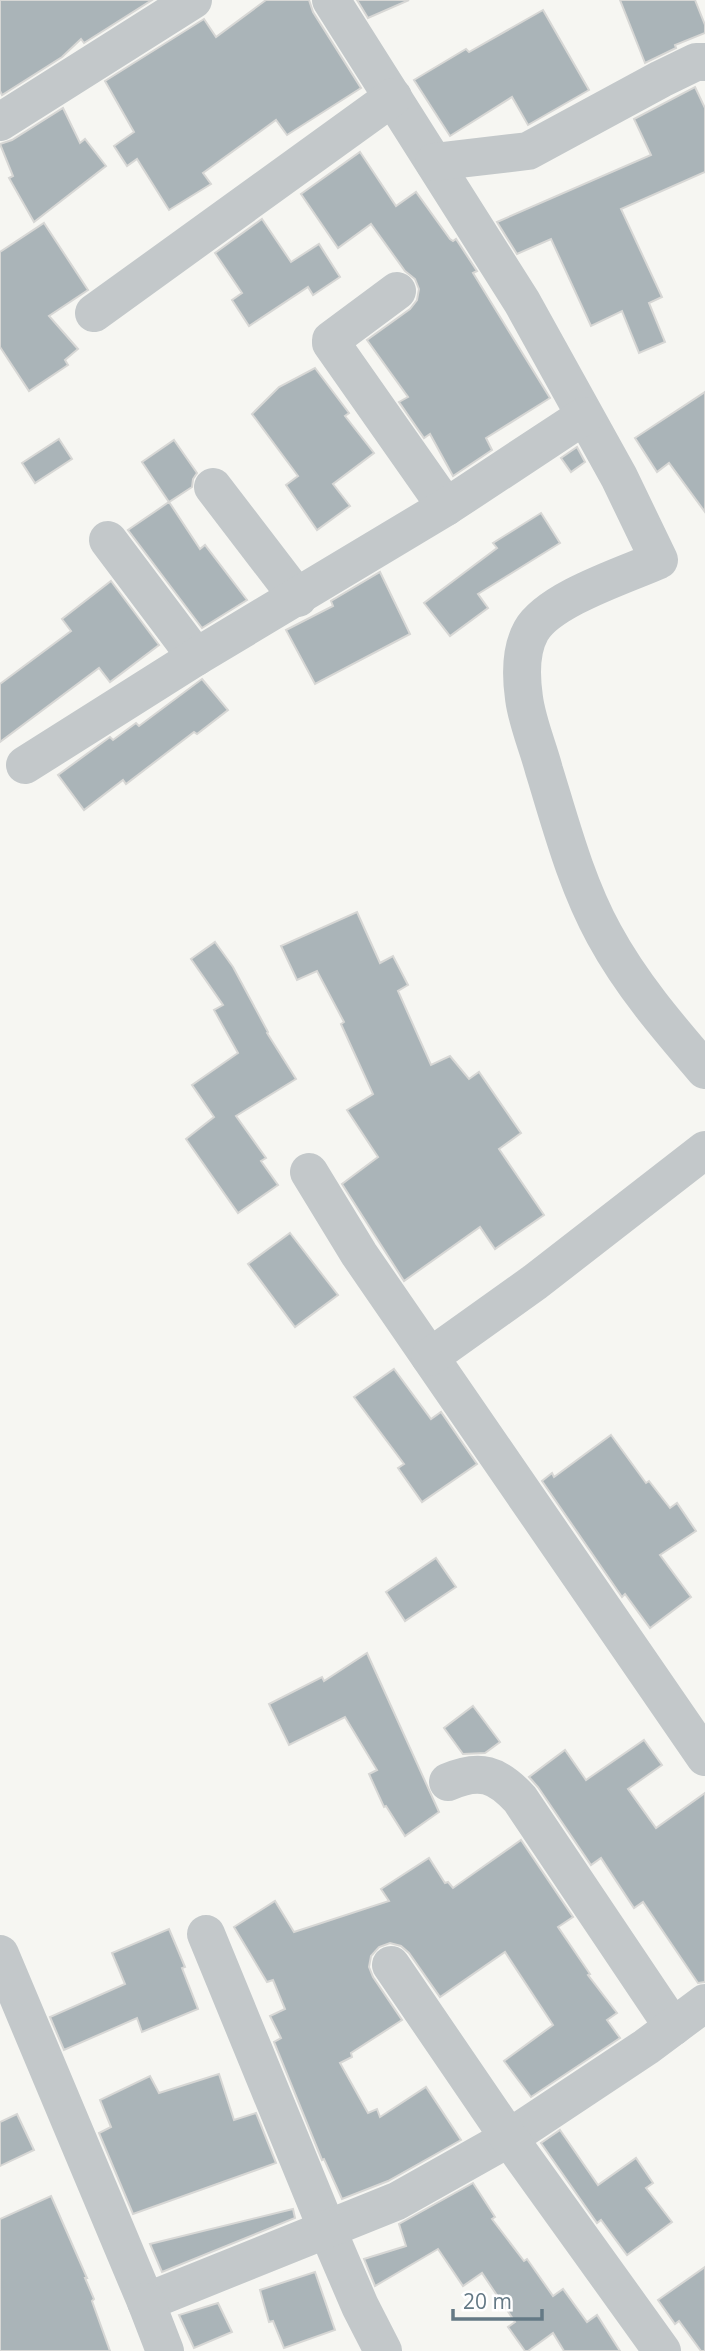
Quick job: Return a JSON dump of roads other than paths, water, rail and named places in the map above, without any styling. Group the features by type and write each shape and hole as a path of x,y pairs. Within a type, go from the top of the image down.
{"street":[{"path":"0,122 193,0"},
{"path":"331,0 522,302 619,477 659,560 572,597 551,610 532,629 523,651 524,699 558,816 587,899 604,935 644,998 705,1070"},
{"path":"434,162 528,151 661,79 696,62 705,62"},
{"path":"94,313 393,97"},
{"path":"397,291 331,340 331,343 446,507"},
{"path":"25,765 196,657 446,507 584,416"},
{"path":"213,487 298,598"},
{"path":"108,540 196,657"},
{"path":"430,1357 536,1282 705,1150"},
{"path":"309,1172 359,1254 705,1757"},
{"path":"449,1782 464,1775 488,1775 505,1783 520,1799 673,2027"},
{"path":"206,1934 327,2229 360,2306 383,2351"},
{"path":"0,1954 7,1993 146,2302 165,2351"},
{"path":"391,1965 509,2138 662,2351"},
{"path":"146,2302 397,2201 509,2138 705,2003"}]}
